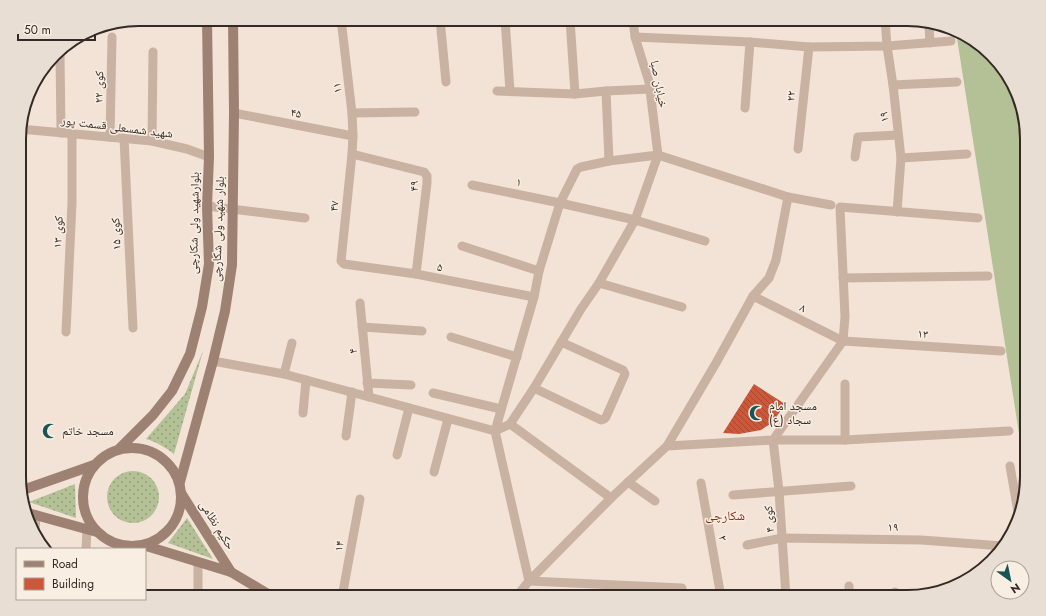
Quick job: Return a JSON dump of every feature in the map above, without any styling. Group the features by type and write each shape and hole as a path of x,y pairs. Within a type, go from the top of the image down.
{"main road":[{"name":"بلوارشهید ولی شکارچی","path":"118,449 153,415 172,390 190,354 202,307 209,264 207,206 209,157 207,26"},
{"name":"بلوار شهید ولی شکارچی","path":"180,487 225,311 232,265 234,113 233,26"},
{"path":"32,514 92,531 107,540 120,545 143,547 168,531 176,520 181,507 180,487 173,468 162,458 149,450 134,448 118,449 105,455 94,465 87,477 83,492 83,506 92,531"},
{"path":"27,489 94,465"},
{"name":"حکیم نظامی","path":"180,487 231,572"},
{"name":"حکیم نظامی","path":"143,547 231,572 261,590"}],"street":[{"name":"۱۱","path":"342,26 352,113 352,154"},
{"path":"441,26 446,82"},
{"path":"505,26 510,91"},
{"path":"570,26 575,94"},
{"name":"خیابان صبا","path":"634,26 635,37 650,89 658,155"},
{"name":"۱۹","path":"886,26 887,46 901,158 897,212"},
{"path":"928,28 930,43"},
{"name":"کوی ۲۲","path":"110,137 112,37"},
{"path":"635,37 750,42 809,47 887,46 951,41"},
{"path":"745,108 750,42"},
{"name":"۲۲","path":"798,149 809,47"},
{"path":"152,141 153,52"},
{"path":"60,58 61,133"},
{"path":"893,85 957,82"},
{"path":"497,91 575,94 650,89"},
{"path":"606,91 609,161"},
{"path":"352,113 415,112"},
{"name":"۴۵","path":"234,113 353,136"},
{"name":"شهید شمسعلی قسمت پور","path":"27,130 152,141 187,149 209,157"},
{"name":"کوی ۱۳","path":"66,332 72,203 72,134"},
{"path":"855,157 858,137 898,135"},
{"name":"کوی ۱۵","path":"124,138 132,328"},
{"name":"۴۷","path":"341,261 352,154"},
{"name":"۴۹","path":"352,154 424,172 427,176 416,274"},
{"path":"901,158 967,154"},
{"path":"213,361 284,374 495,431 510,424 534,388 581,309 600,283 634,220 658,155"},
{"path":"529,581 495,431 534,297 539,271 560,202 577,169 609,161 658,155 788,197 831,205"},
{"name":"۱","path":"472,185 560,202 634,220 705,241"},
{"path":"522,590 611,498 667,446 716,363 753,296 769,278 776,260 788,197"},
{"path":"207,206 305,218"},
{"path":"774,440 843,341 845,318 840,207 978,218"},
{"path":"462,246 539,271"},
{"name":"۵","path":"341,261 344,264 416,274 534,297"},
{"path":"843,278 988,276"},
{"path":"600,283 682,307"},
{"name":"۸","path":"753,296 843,341"},
{"name":"۴","path":"360,303 369,397"},
{"path":"362,327 422,331"},
{"path":"451,337 517,357"},
{"name":"۱۳","path":"843,341 1002,352"},
{"path":"534,388 602,420 606,417 625,374 623,370 561,342"},
{"path":"284,374 292,343"},
{"path":"303,413 306,380"},
{"path":"368,383 411,385"},
{"path":"845,384 845,440"},
{"path":"346,436 352,392"},
{"path":"433,393 501,409"},
{"path":"396,455 409,408"},
{"path":"434,472 448,419"},
{"path":"510,424 611,498"},
{"path":"667,446 774,440 845,440 1009,431"},
{"name":"کوی ۴","path":"774,440 786,590"},
{"path":"1010,466 1017,504"},
{"path":"628,482 655,501"},
{"name":"۲","path":"701,482 721,590"},
{"path":"733,495 779,490 851,486"},
{"name":"۱۴","path":"343,590 360,499"},
{"path":"86,548 92,531"},
{"name":"۱۹","path":"747,545 782,538 921,540 997,546"},
{"path":"198,562 198,590"},
{"path":"529,581 682,588"}],"green space":[{"path":"957,38 976,49 992,64 1008,89 1018,117 1020,131 1020,440"},
{"path":"203,351 174,454 161,445 146,439 185,394"},
{"path":"128,471 138,471 148,475 155,482 159,492 159,502 155,512 148,519 138,523 128,523 118,519 111,512 107,502 107,492 111,482 118,475"},
{"path":"75,484 76,518 29,502"},
{"path":"187,518 213,559 168,543"}],"building":[{"name":"مسجد امام سجاد (ع)","path":"754,384 785,404 773,422 761,430 739,434 723,433"}],"place":[{"name":"مسجد امام سجاد (ع)","path":"757,413"},
{"name":"مسجد خاتم","path":"50,431"}],"district":[{"name":"شکارچی","path":"725,515"}]}
